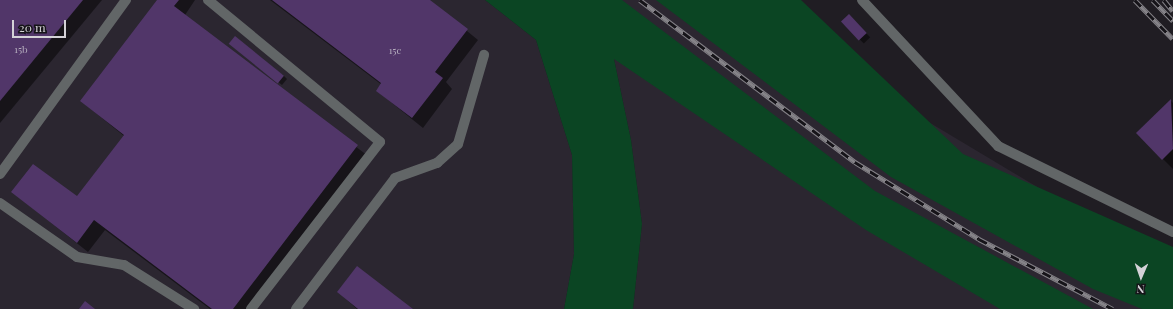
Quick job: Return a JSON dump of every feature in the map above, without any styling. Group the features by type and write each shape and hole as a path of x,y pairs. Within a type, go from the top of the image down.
{"lane":[{"path":"0,174 126,0"},
{"path":"208,0 380,142 251,309"},
{"path":"862,0 998,146 1173,232"},
{"path":"296,309 395,178 437,163 458,144 484,55"},
{"path":"0,203 77,257 124,265 194,309"}],"shaded area":[{"path":"0,0 485,0 536,40 572,155 574,254 564,309 0,309"},
{"path":"588,0 772,0 835,66 1114,233 1173,309 633,309 642,224 631,140 614,59 536,40"}],"green space":[{"path":"485,0 622,0 875,191 1093,309 1000,309 866,230 614,59 631,140 642,224 633,309 564,309 574,254 572,155 536,40"},
{"path":"656,0 801,0 963,154 1173,247 1173,309 1142,309 1093,289 891,177"}],"building":[{"path":"0,0 83,0 0,101"},
{"path":"157,0 179,0 174,6 358,145 233,309 212,309 94,220 77,243 11,192 33,164 77,196 124,135 80,101"},
{"path":"272,0 430,0 468,29 435,72 443,78 412,118 376,91 381,83"},
{"path":"849,14 867,33 859,41 841,22"},
{"path":"235,36 284,76 278,83 229,44"},
{"path":"1171,99 1173,149 1162,160 1136,133"},
{"path":"357,266 413,309 358,309 337,292"},
{"path":"85,301 95,309 79,309"}],"railway":[{"path":"640,0 855,162 979,239 1113,309"},
{"path":"1135,0 1173,39"},
{"path":"1153,0 1173,21"},
{"path":"1164,0 1173,11"}]}
